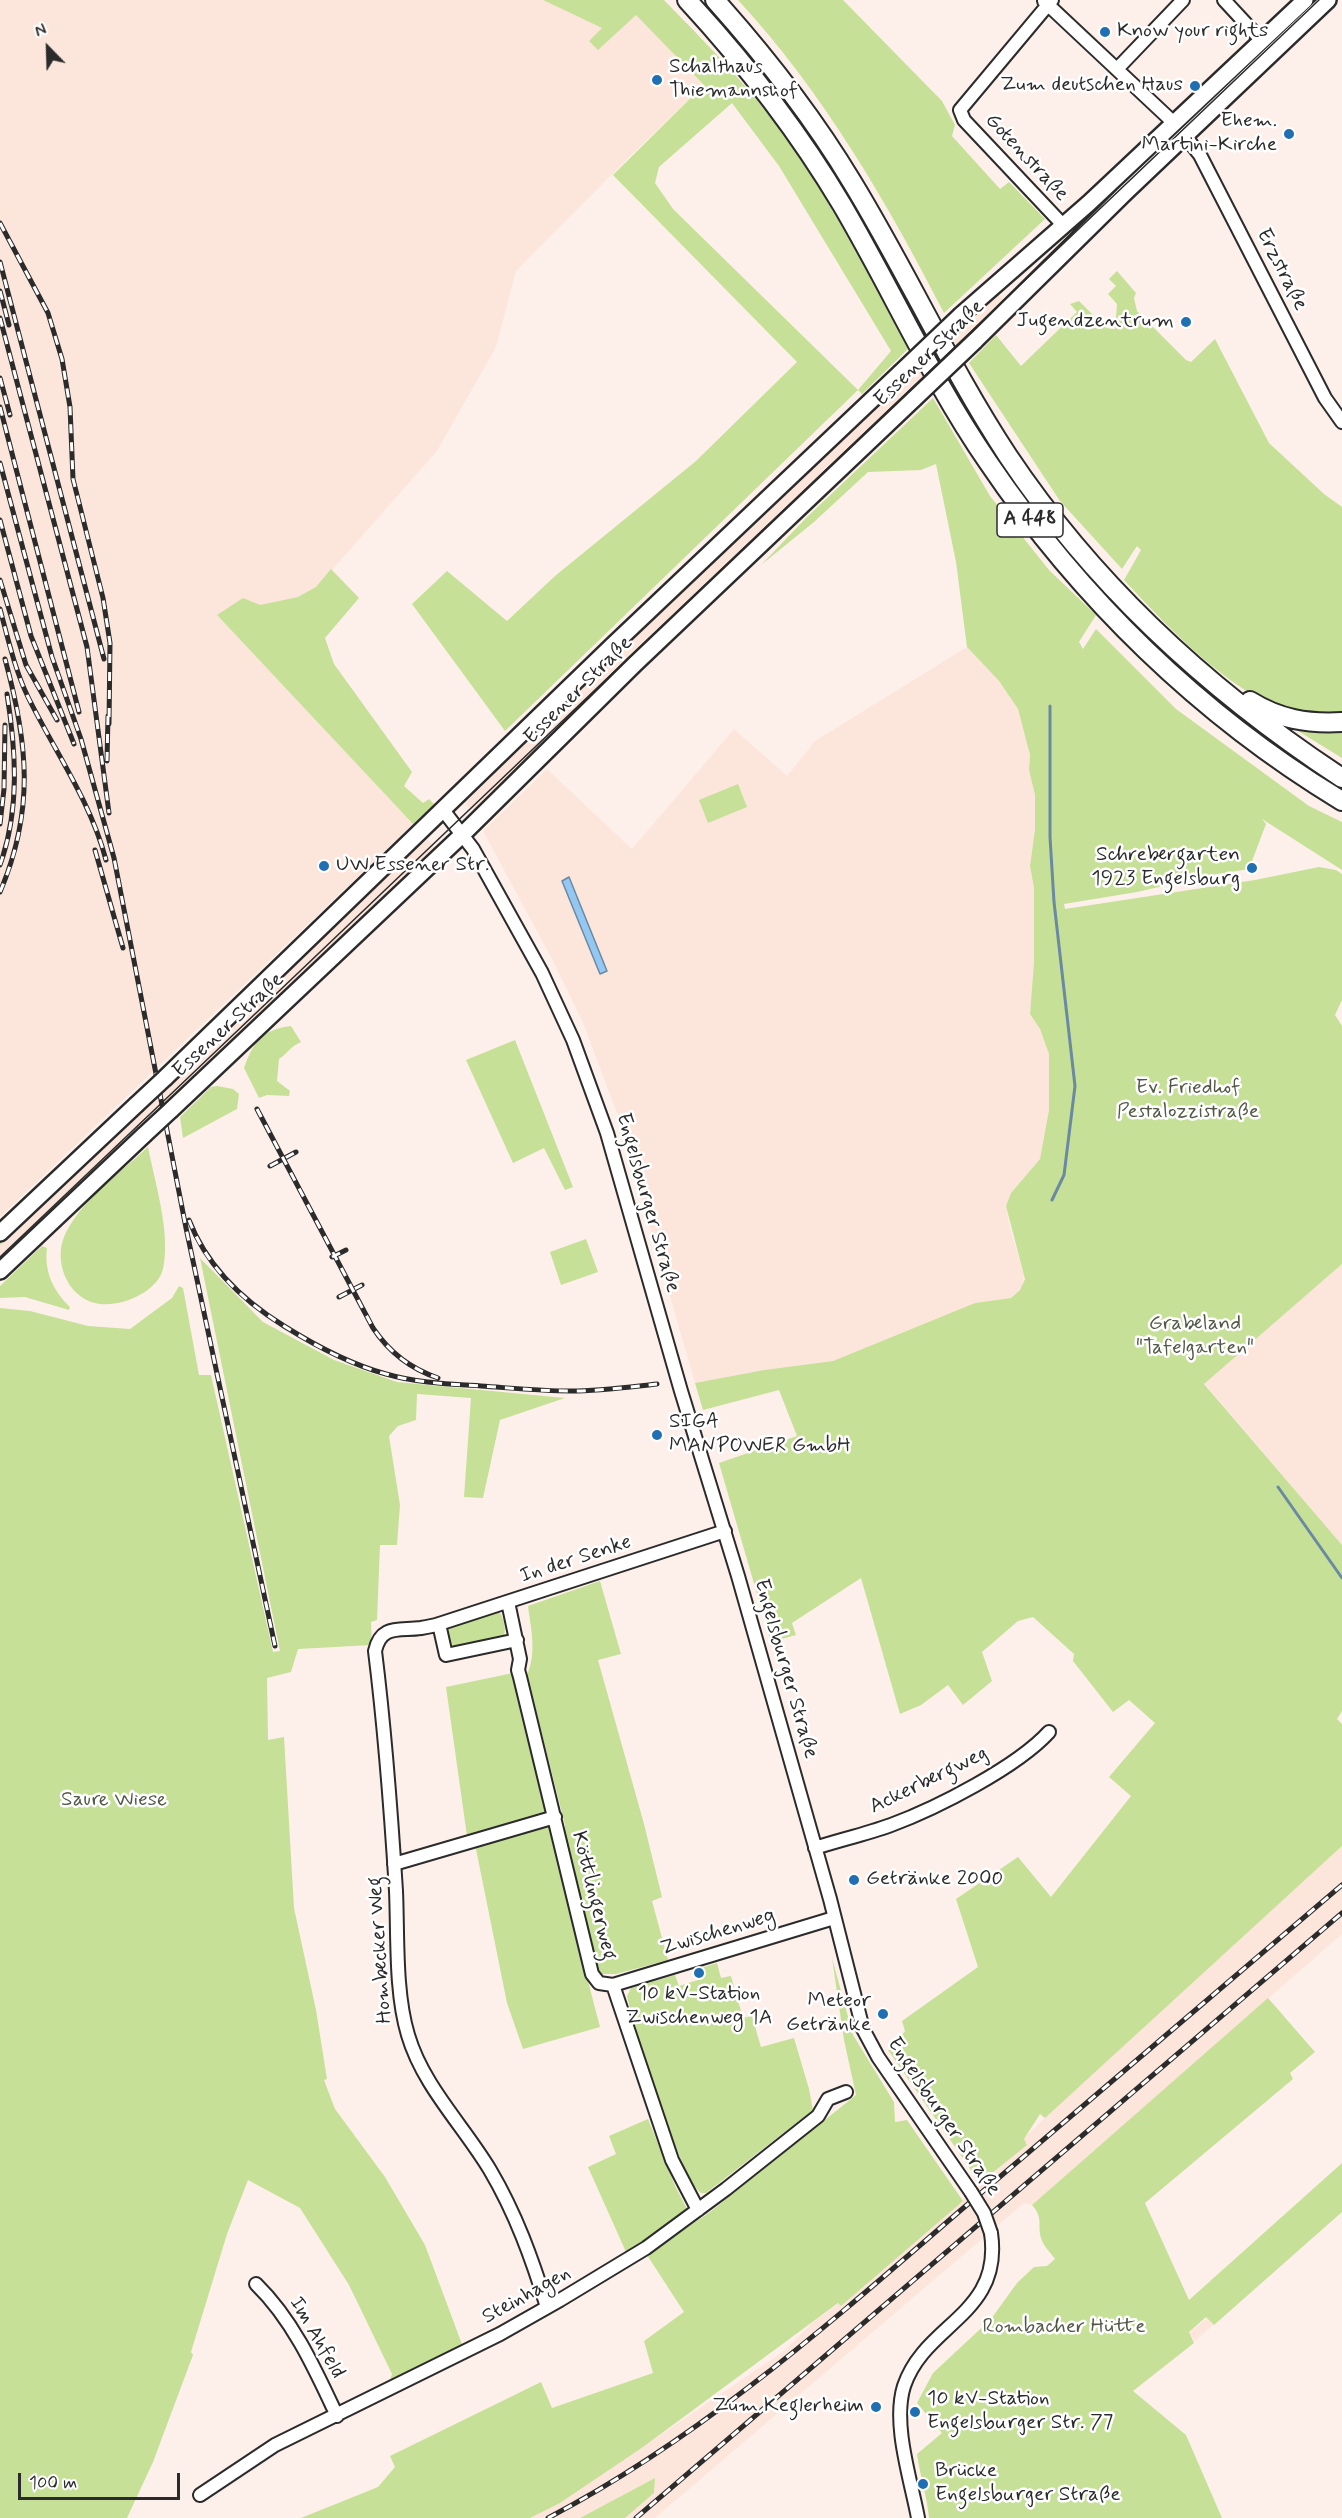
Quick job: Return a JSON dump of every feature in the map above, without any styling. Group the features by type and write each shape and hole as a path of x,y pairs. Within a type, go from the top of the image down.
{"highway":[{"name":"A 448","path":"687,0 750,70 813,158 843,207 950,400 987,460 1033,525 1080,581 1183,686 1269,754 1342,801"},
{"name":"A 448","path":"715,0 753,42 821,133 882,233 962,381 1008,456 1070,539 1159,635 1240,707 1342,778"},
{"path":"1159,635 1175,637 1241,696 1266,711 1288,720 1318,724 1342,722"}],"main road":[{"name":"Essener Straße","path":"0,1233 165,1078 961,315 1063,225 1305,0"},
{"name":"Essener Straße","path":"0,1271 463,834 635,664 975,341 1076,240 1328,0"},
{"path":"1174,123 1185,136"}],"street":[{"path":"1117,69 1183,0"},
{"path":"1224,0 1262,40"},
{"path":"1048,2 1174,123"},
{"name":"Gotenstraße","path":"1048,2 960,110 964,120 1063,225"},
{"name":"Erzstraße","path":"1185,136 1200,155 1320,389 1342,422"},
{"name":"Engelsburger Straße","path":"443,810 463,834 542,973 591,1086 622,1181 678,1382 725,1531 815,1848 856,2006 871,2045 971,2192 984,2213 991,2233 993,2262 982,2291 972,2305 918,2360 903,2388 900,2422 918,2518"},
{"name":"In der Senke","path":"394,1864 375,1651 378,1641 387,1632 399,1628 420,1628 440,1624 725,1531"},
{"name":"Köttlingerweg","path":"508,1602 520,1659 518,1670 592,1974 599,1983 613,1985 672,2160 698,2210"},
{"path":"440,1624 446,1655 517,1640"},
{"name":"Ackerbergweg","path":"815,1848 890,1826 934,1805 1034,1748 1049,1732"},
{"name":"Hombecker Weg","path":"548,2307 530,2250 507,2202 490,2171 429,2080 411,2046 404,2019 401,1992 394,1864 555,1817"},
{"name":"Zwischenweg","path":"613,1985 834,1918"},
{"name":"Steinhagen","path":"200,2495 275,2445 439,2366 548,2307 646,2248 818,2116 828,2099 846,2092"},
{"name":"Im Ahfeld","path":"256,2284 273,2301 291,2328 337,2415"}],"shaded area":[{"path":"0,0 543,0 602,28 636,14 704,85 516,271 496,347 437,451 317,587 298,597 217,615 413,824 0,1217"},
{"path":"998,293 1005,301 697,592 473,812 466,804 467,801 653,619"},
{"path":"967,647 999,681 1018,709 1030,755 1029,770 1035,795 1035,829 1030,866 1034,888 1034,962 1030,1014 1040,1029 1049,1054 1049,1110 1040,1159 1011,1193 1006,1206 1024,1274 1022,1287 1011,1298 975,1303 833,1361 764,1370 695,1383 617,1113 583,1023 554,963 483,831 547,769 632,849 734,729 787,776 815,741"},
{"path":"424,836 438,850 387,899 383,896 0,1260 0,1245 376,888 373,885"},
{"path":"1342,1264 1342,1545 1204,1383"},
{"path":"1342,1846 1342,1934 1032,2205 1024,2203 655,2518 625,2518 654,2493 655,2478 580,2518 530,2518 560,2503 784,2351 813,2322 839,2303 841,2305 1027,2144 1023,2139 1045,2118"},
{"path":"1207,2318 1213,2325 1195,2341 1189,2333"}],"green space":[{"path":"543,0 664,0 735,74 783,134 842,226 909,348 862,394 858,390 505,731 412,604 447,571 507,621 555,576 696,461 797,362 613,175 704,85 636,15 598,50 589,41 602,28","holes":["732,103 779,166 891,351 858,390 673,209 655,183 659,167"]},
{"path":"738,0 843,0 942,101 955,125 952,136 1000,189 1009,182 1045,219 944,313 900,230 852,149 798,72"},
{"path":"1117,271 1136,293 1134,298 1137,311 1186,360 1191,362 1215,339 1269,443 1324,494 1342,507 1342,716 1306,716 1276,706 1251,694 1227,678 1182,640 1124,580 1141,550 1137,546 1122,569 1060,501 969,363 996,335 1021,366 1077,312 1070,304 1079,301 1106,328 1115,329 1117,304 1108,294 1116,286 1109,279"},
{"path":"903,379 905,381 653,619 533,737 559,706"},
{"path":"910,391 911,393 549,739 697,592"},
{"path":"933,398 990,496 1049,570 1096,615 1079,642 1083,649 1096,629 1176,709 1309,806 1342,822 1342,870 1262,819 1266,824 1249,869 1064,904 1065,909 1255,880 1319,867 1336,870 1342,874 1342,1000 1335,1015 1342,1026 1342,1264 1204,1384 1342,1545 1342,1711 1337,1719 1342,1724 1342,1846 1045,2118 1040,2114 1024,2139 1027,2145 980,2183 888,2050 891,2050 905,2031 902,2021 978,1967 956,1899 1018,1857 1051,1897 1131,1796 1109,1777 1155,1723 1129,1700 1113,1712 1073,1661 1074,1654 1033,1617 1018,1621 982,1652 992,1681 963,1705 948,1685 921,1705 900,1714 861,1578 792,1623 796,1635 771,1642 719,1463 797,1436 779,1390 703,1410 695,1383 764,1370 833,1361 975,1303 1011,1298 1020,1290 1025,1279 1006,1206 1011,1193 1040,1159 1049,1110 1049,1054 1040,1029 1030,1014 1034,962 1034,888 1030,866 1035,829 1035,795 1029,770 1030,755 1018,709 999,681 967,647 956,562 936,464 921,470 868,472 814,522 761,565 808,516"},
{"path":"331,569 359,598 325,638 334,664 412,772 404,786 423,803 429,799 434,804 413,824 217,615 243,598 260,605 298,597 316,587"},
{"path":"1290,726 1342,728 1342,758"},
{"path":"738,784 747,807 708,823 699,800"},
{"path":"373,885 376,888 166,1087 166,1085"},
{"path":"384,896 387,899 170,1103 169,1100"},
{"path":"291,1026 301,1042 279,1059 277,1081 290,1091 289,1096 267,1095 259,1098 244,1068 251,1051 260,1038 266,1034"},
{"path":"515,1040 573,1187 565,1190 544,1148 513,1163 466,1060"},
{"path":"211,1087 233,1089 239,1094 237,1109 183,1138 180,1117"},
{"path":"138,1111 139,1115 0,1245 0,1242"},
{"path":"148,1147 164,1224 163,1269 153,1285 135,1297 114,1304 95,1303 77,1293 65,1277 61,1257 64,1237 79,1212 90,1200"},
{"path":"586,1239 598,1272 561,1285 550,1252"},
{"path":"42,1246 47,1248 48,1273 54,1287 70,1307 69,1310 25,1297 0,1298 0,1286"},
{"name":"Saure Wiese","path":"200,1258 263,1322 334,1360 397,1382 565,1398 500,1420 483,1498 464,1497 471,1398 417,1394 416,1420 398,1426 389,1436 400,1505 397,1545 380,1545 377,1620 371,1622 372,1645 298,1649 291,1672 267,1678 268,1740 284,1737 294,1908 316,2010 327,2079 324,2080 335,2109 385,2177 425,2245 463,2347 389,2383 392,2374 349,2285 300,2208 248,2180 227,2234 191,2352 193,2355 153,2462 127,2518 0,2518 0,1308 30,1311 88,1326 130,1329 172,1298 179,1286 183,1288 199,1375 211,1375 273,1652 280,1651"},
{"path":"600,1581 621,1654 598,1660 662,1897 652,1901 668,1960 616,1974 601,1974 597,1970 563,1837 565,1825 527,1675 533,1649 528,1606"},
{"path":"497,1609 504,1624 503,1639 453,1648 446,1628"},
{"path":"513,1673 558,1866 600,2027 523,2049 507,2003 476,1849 467,1836 446,1687"},
{"path":"832,1958 853,2035 894,2102 895,2122 907,2120 963,2201 841,2306 838,2303 643,2447 560,2503 530,2518 301,2518 378,2487 395,2467 390,2456 541,2382 552,2408 653,2373 644,2341 684,2312 647,2255 710,2212 856,2095 844,2040"},
{"path":"717,1963 721,1978 731,1976 743,2018 752,2016 761,2047 794,2038 813,2110 706,2193 701,2193 692,2182 670,2133 627,1996 631,1988 675,1975 679,1986 704,1978 701,1968"},
{"name":"Rombacher Hütte","path":"1268,1998 1315,2052 1290,2073 1293,2079 1145,2203 1189,2300 1342,2163 1342,2212 1214,2325 1206,2317 1189,2332 1194,2343 1133,2391 1186,2435 1222,2518 929,2518 917,2454 942,2433 917,2403 933,2373 991,2319 1017,2283 1034,2267 1047,2266 1055,2259 1042,2241 1039,2218 1032,2205"},
{"path":"648,2119 687,2209 685,2213 626,2252 588,2167 616,2154 609,2136"},
{"path":"655,2478 654,2493 625,2518 580,2518"}],"water":[{"path":"569,877 607,971 600,974 562,881"}],"waterway":[{"path":"1050,706 1050,837 1054,902 1075,1086 1064,1175 1052,1200"},
{"path":"1278,1487 1342,1578"}],"tram line":[{"path":"0,1257 1319,0"}],"railway":[{"path":"0,223 48,313 62,359 70,407 73,479 103,598 110,643 109,724"},
{"path":"0,262 104,659"},
{"path":"0,291 9,325"},
{"path":"0,318 87,647 109,813"},
{"path":"0,378 10,415"},
{"path":"0,407 79,712"},
{"path":"0,463 52,657 81,739 114,858 186,1228 275,1646"},
{"path":"0,520 31,636 74,744"},
{"path":"0,580 26,665 57,720"},
{"path":"0,609 23,687 91,817 106,860"},
{"path":"0,892 19,833 24,776 19,719 5,659"},
{"path":"0,865 11,823 14,780 13,737 7,694"},
{"path":"107,761 108,716"},
{"path":"0,824 4,789 5,725"},
{"path":"95,850 123,948"},
{"path":"257,1109 373,1328 401,1359 438,1378"},
{"path":"270,1166 296,1152"},
{"path":"189,1220 216,1267 254,1305 284,1326 321,1347 372,1370 398,1377 445,1384 537,1390 593,1390 657,1384"},
{"path":"332,1257 346,1250"},
{"path":"339,1297 362,1285"},
{"path":"548,2518 659,2452 712,2415 814,2336 1342,1885"},
{"path":"636,2518 1342,1913"}],"place":[{"name":"Know your rights","path":"1105,32"},
{"name":"Schalthaus Thiemannshof","path":"657,80"},
{"name":"Zum deutschen Haus","path":"1195,86"},
{"name":"Ehem. Martini-Kirche","path":"1289,134"},
{"name":"Jugendzentrum","path":"1186,322"},
{"name":"UW Essener Str.","path":"324,866"},
{"name":"Schrebergarten 1923 Engelsburg","path":"1252,868"},
{"name":"SIGA MANPOWER GmbH","path":"657,1435"},
{"name":"Getränke 2000","path":"854,1880"},
{"name":"10 kV-Station Zwischenweg 1A","path":"699,1973"},
{"name":"Meteor Getränke","path":"883,2014"},
{"name":"Zum Keglerheim","path":"876,2407"},
{"name":"10 kV-Station Engelsburger Str. 77","path":"915,2412"},
{"name":"Brücke Engelsburger Straße","path":"923,2484"}],"park label":[{"name":"Ev. Friedhof Pestalozzistraße","path":"1188,1101"},
{"name":"Grabeland \"Tafelgarten\"","path":"1195,1337"}]}
